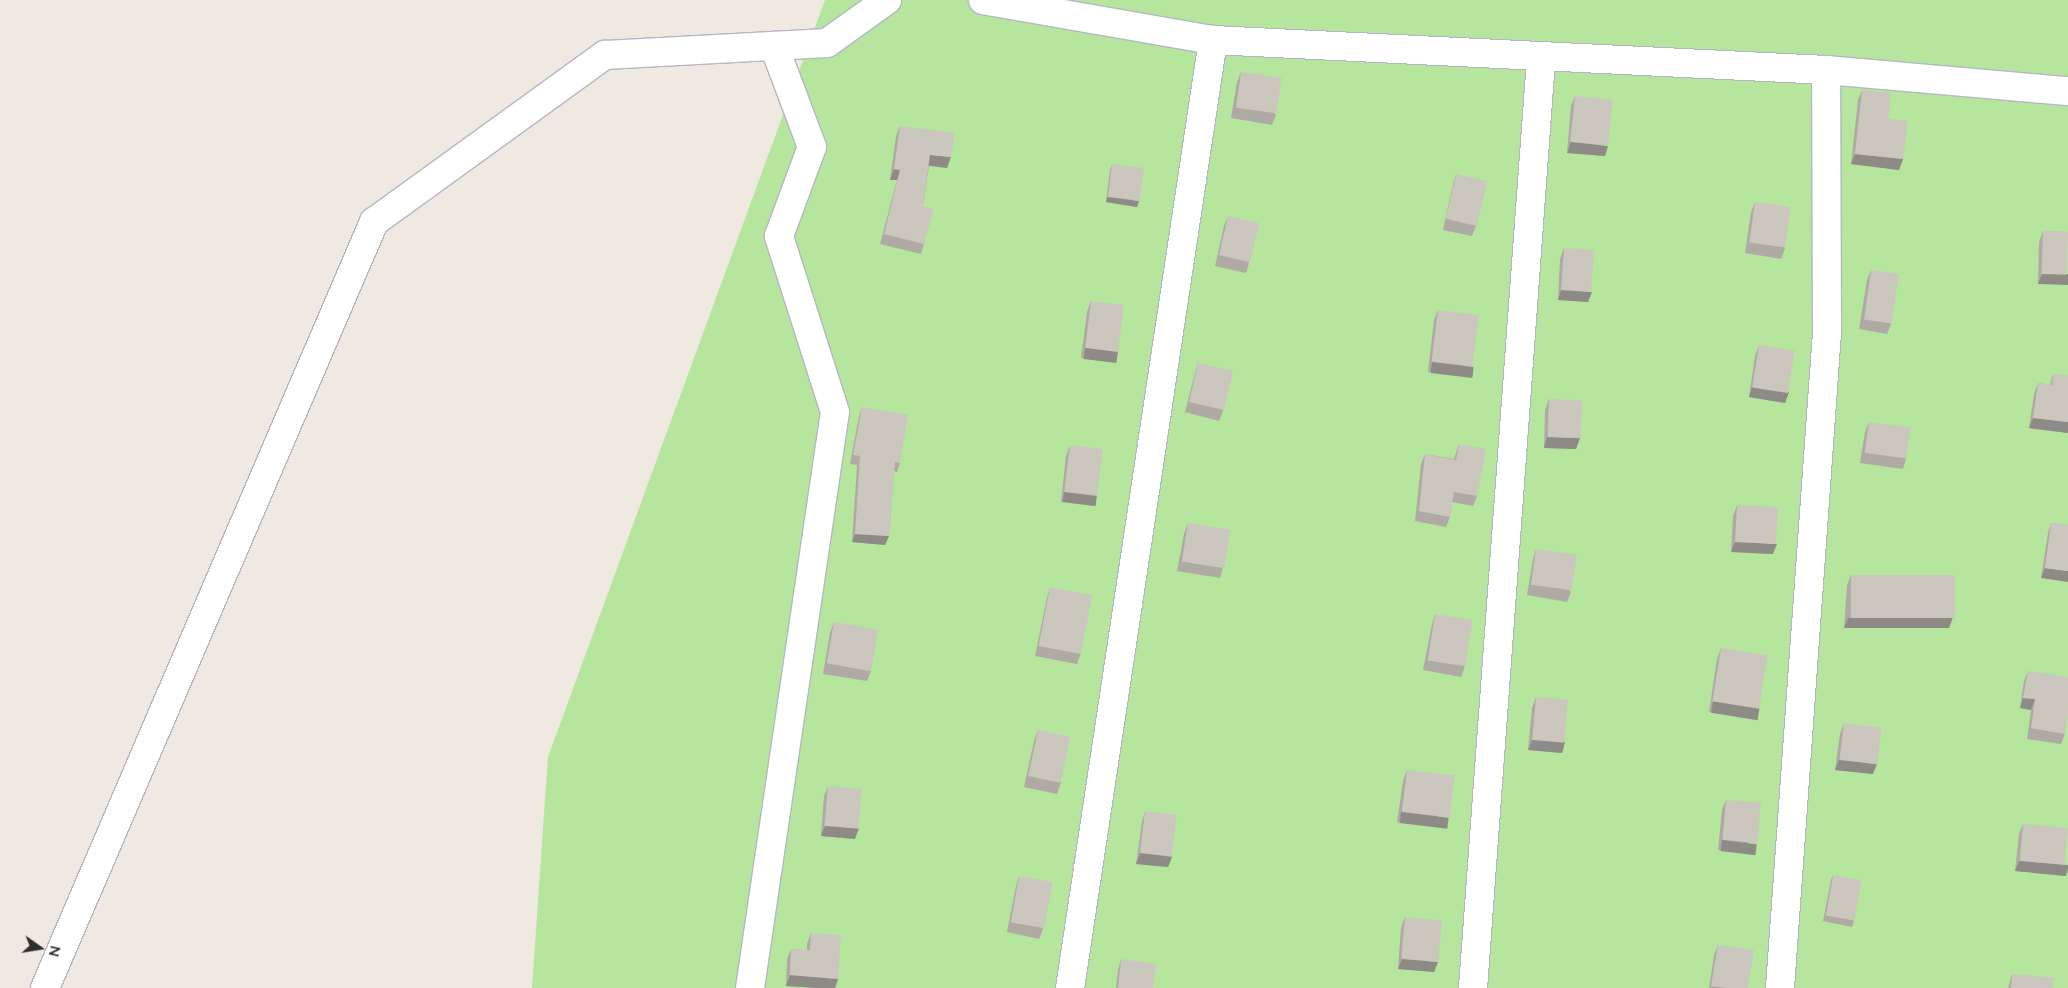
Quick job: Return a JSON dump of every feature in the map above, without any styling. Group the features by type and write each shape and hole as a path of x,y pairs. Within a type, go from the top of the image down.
{"street":[{"path":"45,988 374,222 605,54 827,43 887,0"},
{"path":"983,0 1213,40 1542,60 1826,70 2068,91"},
{"path":"1070,988 1213,40"},
{"path":"750,988 835,412 779,236 812,147 774,46"},
{"path":"1473,988 1542,60"},
{"path":"1780,988 1827,332 1826,70"}],"green space":[{"path":"825,0 2068,0 2068,988 532,988 548,757"}],"building":[{"path":"1241,72 1282,78 1277,113 1236,108"},
{"path":"1862,90 1891,93 1888,119 1908,121 1903,159 1855,154"},
{"path":"1575,96 1613,100 1608,146 1570,142"},
{"path":"900,126 955,133 951,157 930,155 923,206 934,209 924,244 884,234 900,170 894,169"},
{"path":"1112,164 1144,168 1140,201 1108,197"},
{"path":"1456,174 1487,181 1477,226 1446,219"},
{"path":"1755,202 1791,207 1785,248 1749,243"},
{"path":"1228,216 1259,223 1250,262 1219,255"},
{"path":"2043,231 2068,232 2066,275 2041,274"},
{"path":"1564,248 1594,250 1591,292 1561,290"},
{"path":"1871,270 1899,274 1892,323 1864,320"},
{"path":"1091,301 1124,305 1118,352 1085,348"},
{"path":"1438,310 1479,315 1472,367 1432,362"},
{"path":"1759,345 1795,351 1788,393 1752,387"},
{"path":"1198,363 1233,371 1224,410 1189,402"},
{"path":"2053,374 2068,376 2068,422 2033,418 2038,383 2052,385"},
{"path":"1549,399 1582,400 1581,438 1548,437"},
{"path":"862,407 908,415 900,463 895,462 889,536 855,534 860,456 853,455"},
{"path":"1869,422 1911,428 1906,459 1865,453"},
{"path":"1459,444 1486,449 1477,496 1454,492 1450,517 1419,511 1425,454 1456,460"},
{"path":"1070,445 1103,449 1097,496 1064,492"},
{"path":"1737,505 1778,507 1776,544 1735,542"},
{"path":"1188,523 1230,530 1224,568 1182,562"},
{"path":"2051,523 2068,525 2068,571 2045,568"},
{"path":"1536,549 1577,555 1572,590 1531,585"},
{"path":"1851,575 1955,575 1955,618 1851,618"},
{"path":"1050,587 1092,595 1081,654 1039,646"},
{"path":"1435,614 1473,620 1465,666 1428,660"},
{"path":"834,622 878,630 871,671 827,663"},
{"path":"1721,648 1767,655 1759,709 1713,701"},
{"path":"2028,671 2068,677 2068,714 2065,734 2031,728 2035,699 2023,698"},
{"path":"1536,697 1568,700 1564,743 1532,740"},
{"path":"1844,723 1882,728 1877,764 1839,760"},
{"path":"1038,730 1070,737 1061,783 1028,776"},
{"path":"1407,770 1455,776 1450,818 1402,812"},
{"path":"828,786 862,789 858,829 825,826"},
{"path":"1726,800 1761,803 1757,843 1723,840"},
{"path":"1145,811 1177,815 1172,857 1140,853"},
{"path":"2023,824 2068,828 2065,865 2020,861"},
{"path":"1833,875 1862,880 1854,920 1826,915"},
{"path":"1019,876 1052,882 1044,928 1011,922"},
{"path":"1405,917 1442,920 1438,962 1401,959"},
{"path":"811,933 841,935 838,979 790,975 791,949 810,950"},
{"path":"1718,945 1754,950 1748,988 1711,986"},
{"path":"1121,959 1156,964 1153,988 1118,988"},
{"path":"2012,974 2054,978 2053,988 2011,988"}]}
